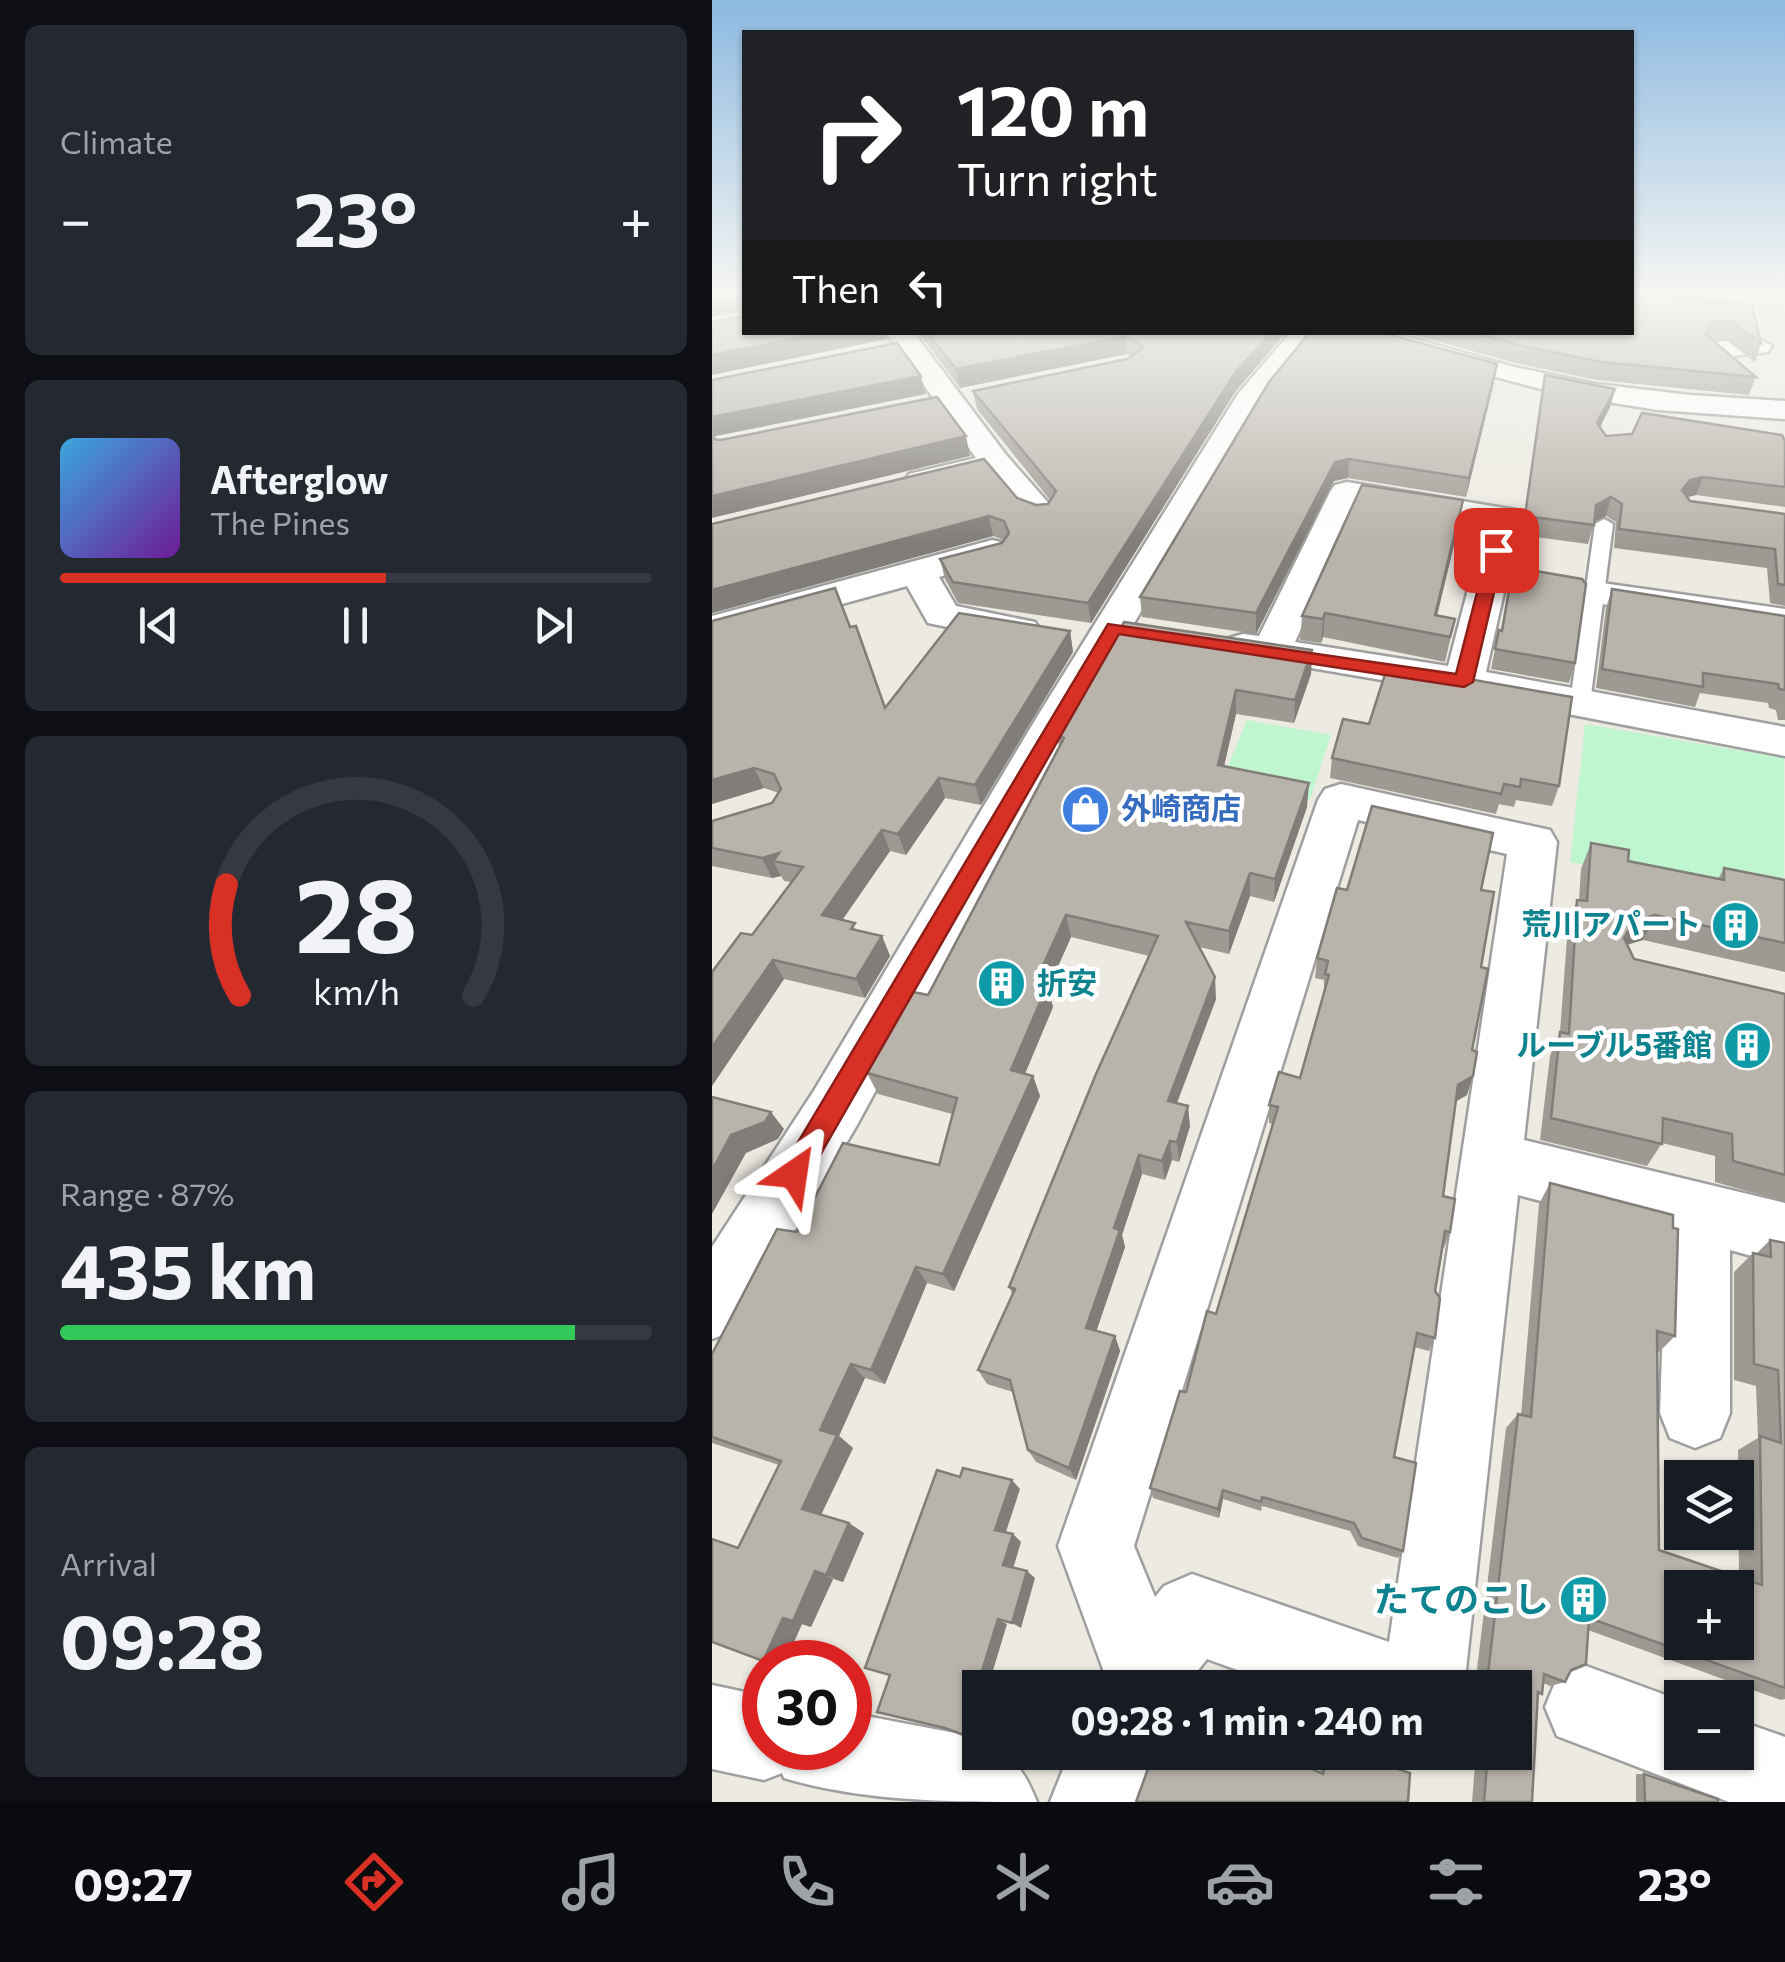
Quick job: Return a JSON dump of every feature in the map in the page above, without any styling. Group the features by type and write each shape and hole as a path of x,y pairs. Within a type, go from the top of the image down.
{"street":[{"path":"933,376 1038,513"},
{"path":"712,1306 836,1108 1100,635 1253,394 1268,376"},
{"path":"1519,376 1632,399 1698,407 1784,408"},
{"path":"1748,376 1784,408"},
{"path":"915,409 991,393"},
{"path":"1619,432 1632,399"},
{"path":"882,491 996,463"},
{"path":"1272,650 1347,492 1504,517 1464,682"},
{"path":"712,628 992,552"},
{"path":"918,572 942,616 1100,635"},
{"path":"1595,593 1784,620"},
{"path":"1213,642 1464,682 1784,742"},
{"path":"1139,1670 1096,1546 1341,800 1533,842 1424,1670"},
{"path":"1491,1160 1784,1234"},
{"path":"1695,1413 1698,1212"},
{"path":"1150,1670 1192,1614 1352,1670"},
{"path":"1586,1707 1664,1735"},
{"path":"712,1728 742,1734"},
{"path":"872,1759 956,1776 994,1802"},
{"path":"1754,1769 1784,1780"},
{"path":"1093,1802 1105,1770"}],"lane":[{"path":"1580,703 1604,524"}],"green space":[{"path":"1247,720 1331,735 1310,800 1221,783"},
{"path":"1585,724 1784,758 1784,905 1570,862"}],"building":[{"path":"732,376 921,376 712,417 712,380"},
{"path":"1045,376 1233,376 1088,603 953,582 940,559 1002,543 1009,533 1004,521 989,516 712,590 712,524 984,459 1017,498 1036,505 1048,504 1056,491 973,391"},
{"path":"1274,376 1494,376 1469,478 1349,459 1335,462 1256,613 1140,597"},
{"path":"1545,376 1615,389 1597,423 1606,436 1632,434 1642,413 1782,435 1785,441 1785,487 1703,477 1690,480 1682,490 1690,501 1785,514 1785,585 1778,584 1775,549 1619,529 1622,504 1611,497 1596,505 1594,525 1525,516"},
{"path":"937,397 966,436 712,496 712,439"},
{"path":"1362,485 1463,500 1435,615 1455,619 1450,637 1325,613 1323,619 1302,616"},
{"path":"1513,567 1582,579 1586,584 1575,663 1495,649"},
{"path":"835,588 850,627 856,626 885,708 959,613 1070,631 975,785 939,778 898,834 882,830 822,915 855,923 851,929 882,936 856,979 773,960 712,1047 712,972 741,933 752,935 803,867 773,861 779,853 762,858 712,848 712,821 772,803 781,789 774,774 754,768 712,780 712,621"},
{"path":"1612,589 1785,616 1785,690 1779,689 1778,684 1703,673 1703,687 1602,669"},
{"path":"1124,622 1312,650 1295,700 1236,690 1218,765 1309,783 1275,879 1250,873 1229,931 1186,922 1215,977 1168,1101 1188,1106 1177,1142 1170,1141 1162,1161 1139,1155 1114,1228 1120,1230 1086,1328 1115,1336 1069,1468 1028,1450 1010,1380 978,1370 1015,1289 1009,1287 1096,1074 1158,936 1066,915 1035,983 1047,986 1011,1070 1033,1076 943,1274 916,1267 871,1370 851,1364 820,1430 837,1435 802,1509 849,1523 826,1575 815,1571 793,1621 783,1618 773,1640 742,1640 742,1653 712,1642 712,1539 738,1548 781,1461 712,1437 712,1354 777,1229 797,1232 843,1143 939,1165 957,1098 867,1073 913,992 928,995 1064,738 1057,734"},
{"path":"1388,665 1572,697 1559,786 1521,779 1520,787 1504,784 1501,794 1332,758 1343,719 1369,724"},
{"path":"1372,806 1493,833 1481,890 1494,892 1481,967 1488,969 1472,1050 1477,1052 1473,1076 1458,1085 1443,1196 1455,1199 1435,1291 1440,1298 1435,1338 1417,1333 1394,1457 1416,1463 1403,1551 1362,1538 1354,1523 1262,1497 1261,1502 1223,1490 1218,1509 1150,1488 1180,1391 1186,1392 1207,1311 1216,1314 1278,1107 1269,1105 1279,1072 1300,1078 1329,975 1325,974 1328,961 1317,958 1337,888 1347,890"},
{"path":"1591,843 1629,850 1628,861 1724,880 1724,868 1785,880 1785,943 1655,915 1634,921 1624,938 1634,959 1785,994 1785,1175 1733,1161 1732,1134 1663,1118 1662,1144 1551,1118 1560,1032 1569,1034 1577,900 1587,901"},
{"path":"712,1097 771,1112 765,1122 731,1135 712,1170"},
{"path":"1550,1183 1673,1215 1673,1228 1678,1229 1675,1336 1657,1331 1659,1550 1718,1570 1664,1570 1664,1645 1589,1618 1586,1664 1571,1670 1565,1682 1544,1674 1542,1694 1538,1692 1532,1802 1484,1802 1487,1770 1532,1770 1532,1670 1488,1670 1518,1414 1531,1417"},
{"path":"1770,1240 1785,1243 1785,1688 1707,1660 1754,1660 1754,1582 1762,1585 1760,1436 1781,1443 1778,1370 1754,1364 1753,1253 1771,1257"},
{"path":"963,1468 1012,1480 995,1530 1013,1534 1003,1565 1027,1571 1012,1623 998,1619 982,1670 962,1670 962,1734 877,1712 890,1675 872,1670 872,1649 937,1470 960,1477"},
{"path":"1148,1770 1410,1773 1408,1802 1136,1802"},
{"path":"1644,1774 1718,1799 1718,1802 1645,1802"}],"place":[{"name":"外崎商店","path":"1086,809"},
{"name":"荒川アパート","path":"1736,925"},
{"name":"折安","path":"1002,984"},
{"name":"ルーブル5番館","path":"1747,1046"},
{"name":"たてのこし","path":"1584,1600"}],"route":[{"path":"794,1174 1114,628 1464,682 1496,550"}]}
